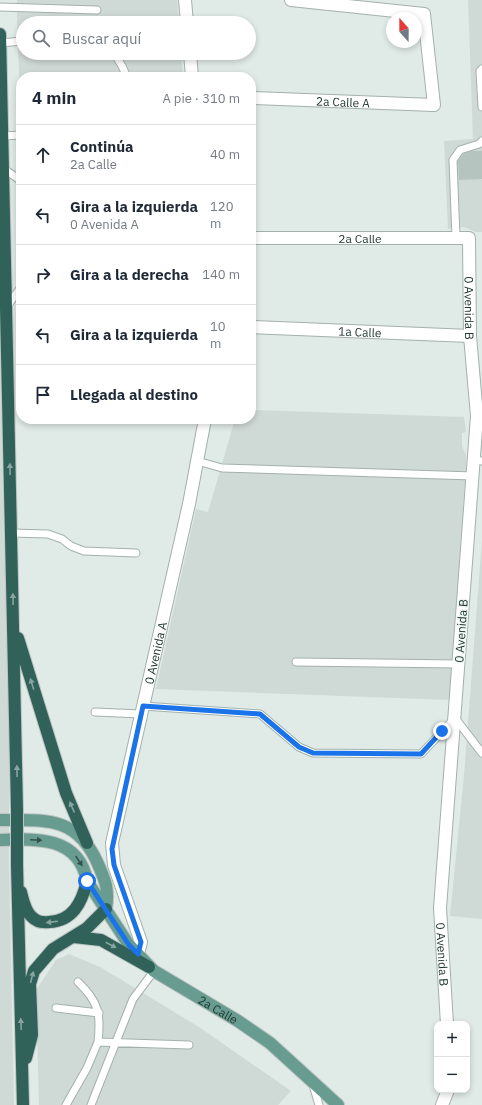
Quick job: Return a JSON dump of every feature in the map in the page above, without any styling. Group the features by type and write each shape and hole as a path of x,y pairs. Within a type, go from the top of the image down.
{"highway":[{"path":"0,34 14,624 17,810 16,877 23,1105"},
{"path":"14,624 66,793 87,843"},
{"path":"16,877 31,917 40,923 54,922 64,919 76,910 84,896 87,881"},
{"path":"23,1071 32,1035 30,984 34,971 53,949 87,928 106,909"},
{"path":"74,937 101,940 152,969"}],"main road":[{"path":"0,820 45,820 57,823 66,826 87,843 106,882 108,893 106,909"},
{"name":"2a Calle","path":"0,840 50,841 64,846 71,851 80,861 86,871 87,881 129,945 152,969 238,1021 270,1043 338,1105"}],"street":[{"path":"185,0 186,16"},
{"name":"2a Calle A","path":"256,98 434,105 424,14 291,0"},
{"path":"191,60 192,72"},
{"name":"2a Calle","path":"256,238 469,238"},
{"name":"0 Avenida B","path":"447,1021 440,908 473,476 478,461 480,416 470,336 469,238"},
{"name":"1a Calle","path":"256,327 470,336"},
{"name":"0 Avenida A","path":"138,954 141,942 114,865 112,849 189,504 204,424"},
{"path":"442,1105 447,1093"}],"lane":[{"path":"0,7 97,10"},
{"path":"0,43 16,42"},
{"path":"118,60 124,72"},
{"path":"482,69 480,71 482,107"},
{"path":"2,136 16,135"},
{"path":"456,238 453,160 460,150 479,144 482,141"},
{"path":"3,168 16,177"},
{"path":"6,308 16,294"},
{"path":"197,461 222,468 473,476"},
{"path":"11,533 48,534 62,539 71,546 84,550 136,553"},
{"path":"296,662 459,664"},
{"path":"94,712 142,710 260,714 299,747 313,753 421,754 454,718 482,753"},
{"path":"91,1105 133,999 152,969"},
{"path":"66,1105 73,1096 98,1042 99,1013 90,993 78,982"},
{"path":"56,1008 99,1013"},
{"path":"98,1042 189,1045"},
{"path":"311,1080 319,1105"}],"shaded area":[{"path":"17,0 177,0 178,16 17,16"},
{"path":"468,0 482,0 482,232 476,232 464,227 448,229 444,141 473,139"},
{"path":"19,60 182,60 183,72 19,72"},
{"path":"0,349 4,552 9,636 9,865 14,1105 0,1105"},
{"path":"256,410 464,417 466,432 462,433 462,446 466,455 466,467 450,700 156,689 196,509 208,512 234,424 256,424"},
{"path":"482,540 482,919 450,916 464,775"},
{"path":"69,954 100,967 199,1027 291,1091 278,1105 39,1105 36,990 56,960"}],"building":[{"path":"472,151 482,151 482,179 459,180 458,161 463,154"}],"route":[{"path":"87,881 129,945 138,954 141,942 114,865 112,849 113,838 143,706 260,714 273,724 285,737 299,747 313,753 421,754 442,731"}]}
